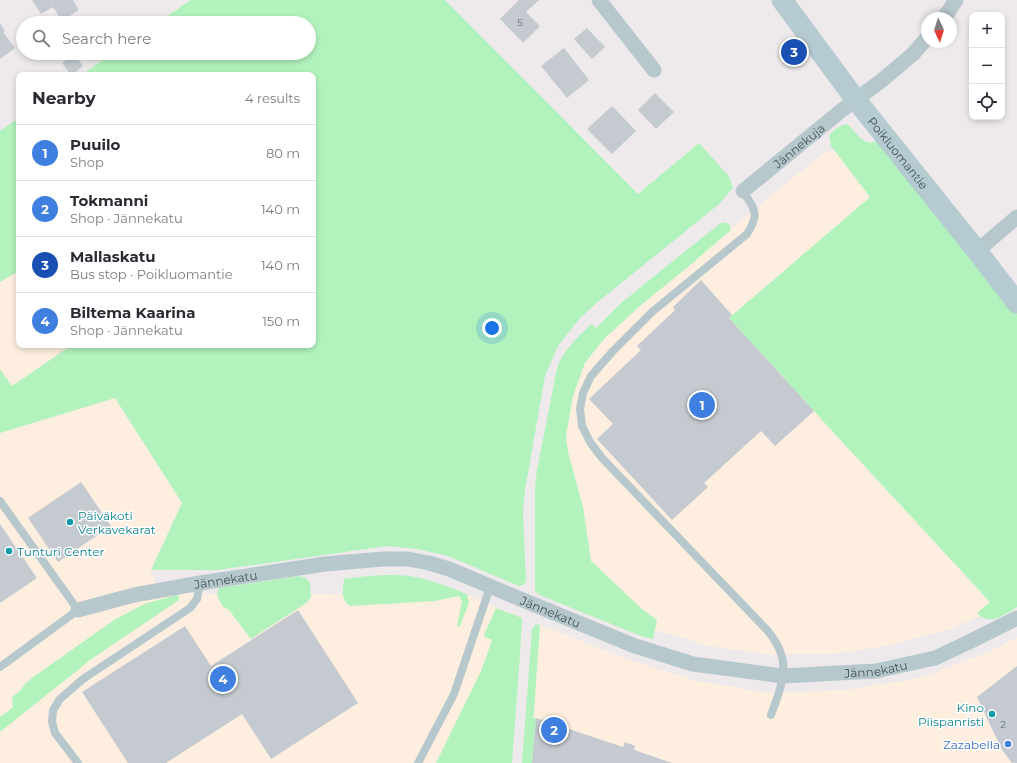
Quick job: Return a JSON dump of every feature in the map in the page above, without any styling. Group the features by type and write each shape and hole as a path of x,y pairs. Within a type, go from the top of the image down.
{"street":[{"path":"599,0 654,70"},
{"name":"Poikluomantie","path":"782,0 856,100 1017,303"},
{"path":"948,12 956,0"},
{"name":"Jännekuja","path":"743,191 881,81 913,54 921,45"},
{"path":"977,251 1017,217"},
{"name":"Jännekatu","path":"78,610 134,595 200,583 324,564 383,559 408,559 449,569 635,646 694,664 783,676 876,671 935,658 1017,618"}],"lane":[{"path":"743,191 755,216 753,224 747,234 652,312 613,351 591,376 583,393 580,409 582,426 590,442 602,458 767,630 776,642 781,651 783,676 771,715"},
{"path":"0,501 78,610 0,667"},
{"path":"78,763 55,733 52,722 53,710 60,699 83,679 190,608 197,599 200,583"},
{"path":"418,763 454,694 490,587"}],"shaded area":[{"path":"826,151 863,154 996,609 953,628 888,646 830,654 773,655 709,646 636,624 542,585 551,482 579,366 604,333"},
{"path":"16,273 16,348 68,348 12,386 0,369 0,282"},
{"path":"115,398 182,503 151,570 160,593 393,595 444,585 520,617 506,763 0,763 0,433"},
{"path":"539,624 621,657 693,680 768,693 845,690 920,678 991,651 1017,637 1017,763 528,763"}],"green space":[{"path":"191,0 445,0 638,194 699,143 728,175 733,188 718,205 599,301 580,318 558,346 545,376 525,490 523,512 526,581 523,585 519,586 448,556 418,549 387,546 218,570 151,570 182,503 115,398 0,433 0,369 12,386 68,348 316,348 316,72 85,72 103,60 316,60 316,16 167,16"},
{"path":"16,120 16,273 0,282 0,131"},
{"path":"847,124 866,142 876,142 882,139 1017,314 1017,607 997,618 987,619 977,613 990,602 729,318 870,197 831,146 829,135 838,127"},
{"path":"722,222 729,224 731,230 640,306 604,339 585,363 573,396 566,436 568,452 583,507 591,561 642,609 657,620 653,639 641,636 537,593 535,590 535,487 537,470 557,368 567,349 591,324 596,328 621,303"},
{"path":"388,575 408,576 423,579 467,594 469,603 460,626 457,626 462,601 459,596 435,601 350,606 343,597 344,579"},
{"path":"299,576 306,578 310,583 311,597 306,603 251,639 229,610 222,606 217,595 219,588"},
{"path":"176,595 179,596 179,600 93,658 0,732 0,717 13,707 12,697 32,678 114,620 144,604"},
{"path":"496,608 522,618 512,763 436,763 481,671 492,640 484,635"},
{"path":"539,624 533,718 536,718 532,763 522,763 532,629 535,625"}],"building":[{"path":"32,0 73,0 79,10 70,16 59,16 53,7 41,14"},
{"path":"519,0 539,0 526,12 540,26 523,43 500,19"},
{"path":"0,23 5,31 3,32 15,48 0,59"},
{"path":"587,28 605,47 592,59 574,39"},
{"path":"564,48 589,80 567,98 541,66"},
{"path":"66,60 78,60 83,66 75,72 69,72 62,63"},
{"path":"655,93 674,112 656,129 638,110"},
{"path":"612,106 636,131 612,154 587,129"},
{"path":"701,280 732,315 729,318 814,411 775,446 761,431 704,483 708,487 672,520 597,439 613,424 589,399 641,350 637,346 675,310 673,307"},
{"name":"Päiväkoti Verkavekarat","path":"81,482 111,526 58,562 28,518"},
{"name":"Tunturi Center","path":"0,524 37,578 0,603"},
{"path":"298,610 358,703 271,759 242,714 166,763 128,763 82,692 185,626 211,666"},
{"path":"1017,666 1017,763 1012,763 1002,750 977,697"},
{"path":"536,718 623,747 625,742 635,746 634,750 672,763 532,763"}],"place":[{"name":"Mallaskatu","path":"794,52"},
{"name":"Puuilo","path":"702,405"},
{"name":"Päiväkoti Verkavekarat","path":"70,522"},
{"name":"Tunturi Center","path":"9,551"},
{"name":"Biltema Kaarina","path":"223,679"},
{"name":"Kino Piispanristi","path":"992,714"},
{"name":"Tokmanni","path":"554,730"},
{"name":"Zazabella","path":"1008,744"}]}
